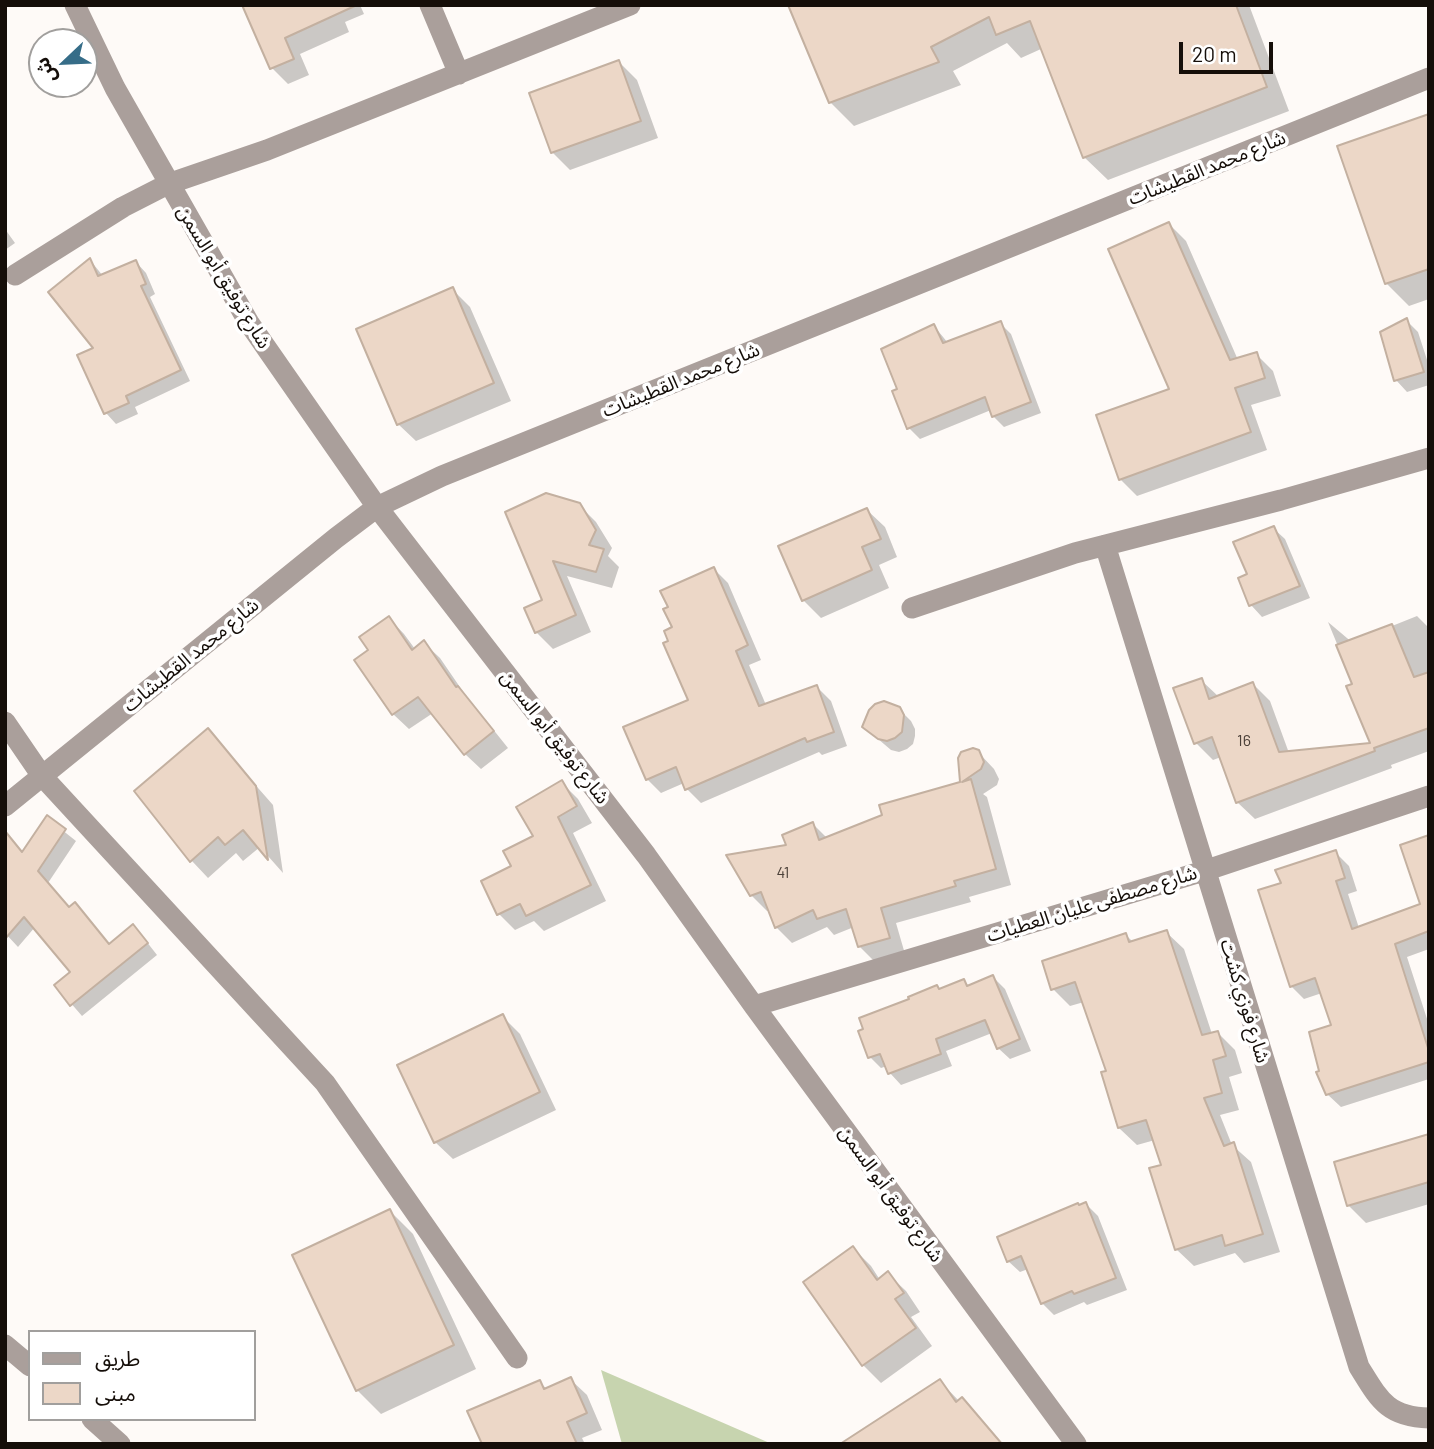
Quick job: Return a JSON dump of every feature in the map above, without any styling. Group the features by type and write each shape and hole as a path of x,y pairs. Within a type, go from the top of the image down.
{"street":[{"name":"شارع توفيق أبو السمن","path":"75,5 168,184 249,323 377,507 646,855 1076,1444"},
{"path":"430,5 459,74"},
{"path":"15,275 123,207 168,184 267,150 630,5"},
{"name":"شارع محمد القطيشات","path":"5,806 377,507 442,476 1429,78"},
{"path":"912,608 1075,553 1429,458"},
{"name":"شارع فوزي كشت","path":"1105,545 1359,1367 1381,1402 1410,1418 1429,1418"},
{"path":"5,722 41,776 326,1083 517,1358"},
{"name":"شارع مصطفى عليان العطيات","path":"754,1006 1204,870 1429,796"},
{"path":"5,1345 28,1364"},
{"path":"94,1421 120,1444"}],"green space":[{"path":"601,1370 772,1444 622,1444"}],"building":[{"path":"242,5 357,5 285,38 294,59 270,69"},
{"path":"788,5 1236,5 1267,87 1083,158 1030,21 996,35 989,17 931,47 939,62 829,103"},
{"path":"619,60 641,121 551,153 529,93"},
{"path":"1429,114 1429,269 1385,284 1337,146"},
{"path":"1169,222 1230,360 1257,352 1265,378 1235,388 1251,432 1119,480 1096,415 1169,389 1108,249"},
{"path":"90,258 98,276 136,260 146,284 141,286 181,370 126,396 129,403 104,414 77,355 93,348 48,292"},
{"path":"453,287 494,383 397,425 356,329"},
{"path":"1407,318 1424,372 1394,381 1380,332"},
{"path":"1001,321 1031,402 992,417 985,397 907,429 892,391 897,389 881,349 934,324 943,343"},
{"path":"546,493 580,503 596,530 589,545 604,549 596,572 553,561 576,615 535,633 524,608 542,600 505,512"},
{"path":"867,508 881,539 862,547 872,570 802,601 778,546"},
{"path":"1274,526 1300,586 1249,606 1238,578 1247,574 1233,542"},
{"path":"714,567 748,645 736,651 759,706 817,685 834,732 807,742 805,738 685,790 676,767 646,780 623,727 688,700 663,643 668,641 664,631 672,627 663,609 668,607 660,591"},
{"path":"389,616 412,650 424,640 456,687 458,686 494,731 464,755 418,697 392,715 354,660 368,650 359,637"},
{"path":"1392,624 1414,677 1429,672 1429,728 1236,803 1212,737 1194,744 1173,688 1202,678 1209,699 1253,682 1279,752 1370,743 1346,686 1352,684 1336,645"},
{"path":"884,701 900,707 904,715 902,732 887,741 878,739 862,727 869,710"},
{"path":"208,728 256,786 268,860 243,830 225,845 218,837 190,862 134,791"},
{"path":"973,748 979,750 984,762 981,769 962,782 971,779 996,869 954,881 956,886 881,908 890,938 858,947 846,909 817,919 813,910 775,928 761,892 750,896 726,855 786,845 782,835 813,822 819,840 882,815 879,805 960,782 958,758 961,752"},
{"path":"562,780 577,806 558,817 591,885 526,916 520,904 497,915 481,881 511,866 503,851 533,836 516,807"},
{"path":"47,815 66,829 38,871 69,907 75,902 109,944 133,924 148,943 70,1006 54,985 70,972 24,917 5,939 5,831 22,852"},
{"path":"1429,835 1429,931 1395,944 1429,1051 1429,1062 1326,1095 1316,1072 1319,1071 1309,1032 1331,1025 1315,978 1290,987 1258,890 1281,883 1275,870 1336,850 1345,878 1336,881 1352,929 1420,904 1400,845"},
{"path":"1167,930 1202,1035 1218,1031 1226,1056 1213,1060 1222,1093 1204,1098 1224,1146 1234,1142 1263,1234 1225,1246 1222,1235 1175,1250 1149,1168 1161,1165 1146,1120 1118,1128 1101,1072 1106,1071 1075,982 1051,990 1042,961 1126,933 1129,942"},
{"path":"993,975 1020,1039 997,1049 985,1020 936,1039 941,1054 888,1074 880,1054 868,1058 858,1031 863,1029 859,1018 937,985 939,989 964,979 967,986"},
{"path":"503,1014 540,1092 434,1143 397,1065"},
{"path":"1429,1134 1429,1182 1347,1206 1334,1162"},
{"path":"1086,1202 1116,1278 1074,1294 1072,1291 1041,1304 1021,1256 1007,1262 997,1237"},
{"path":"390,1209 454,1345 356,1391 292,1255"},
{"path":"853,1246 877,1280 888,1271 904,1293 895,1299 916,1328 862,1366 803,1282"},
{"path":"571,1377 587,1413 567,1422 577,1444 482,1444 467,1411 540,1380 544,1389"},
{"path":"940,1379 956,1402 962,1397 1002,1444 840,1444"}]}
